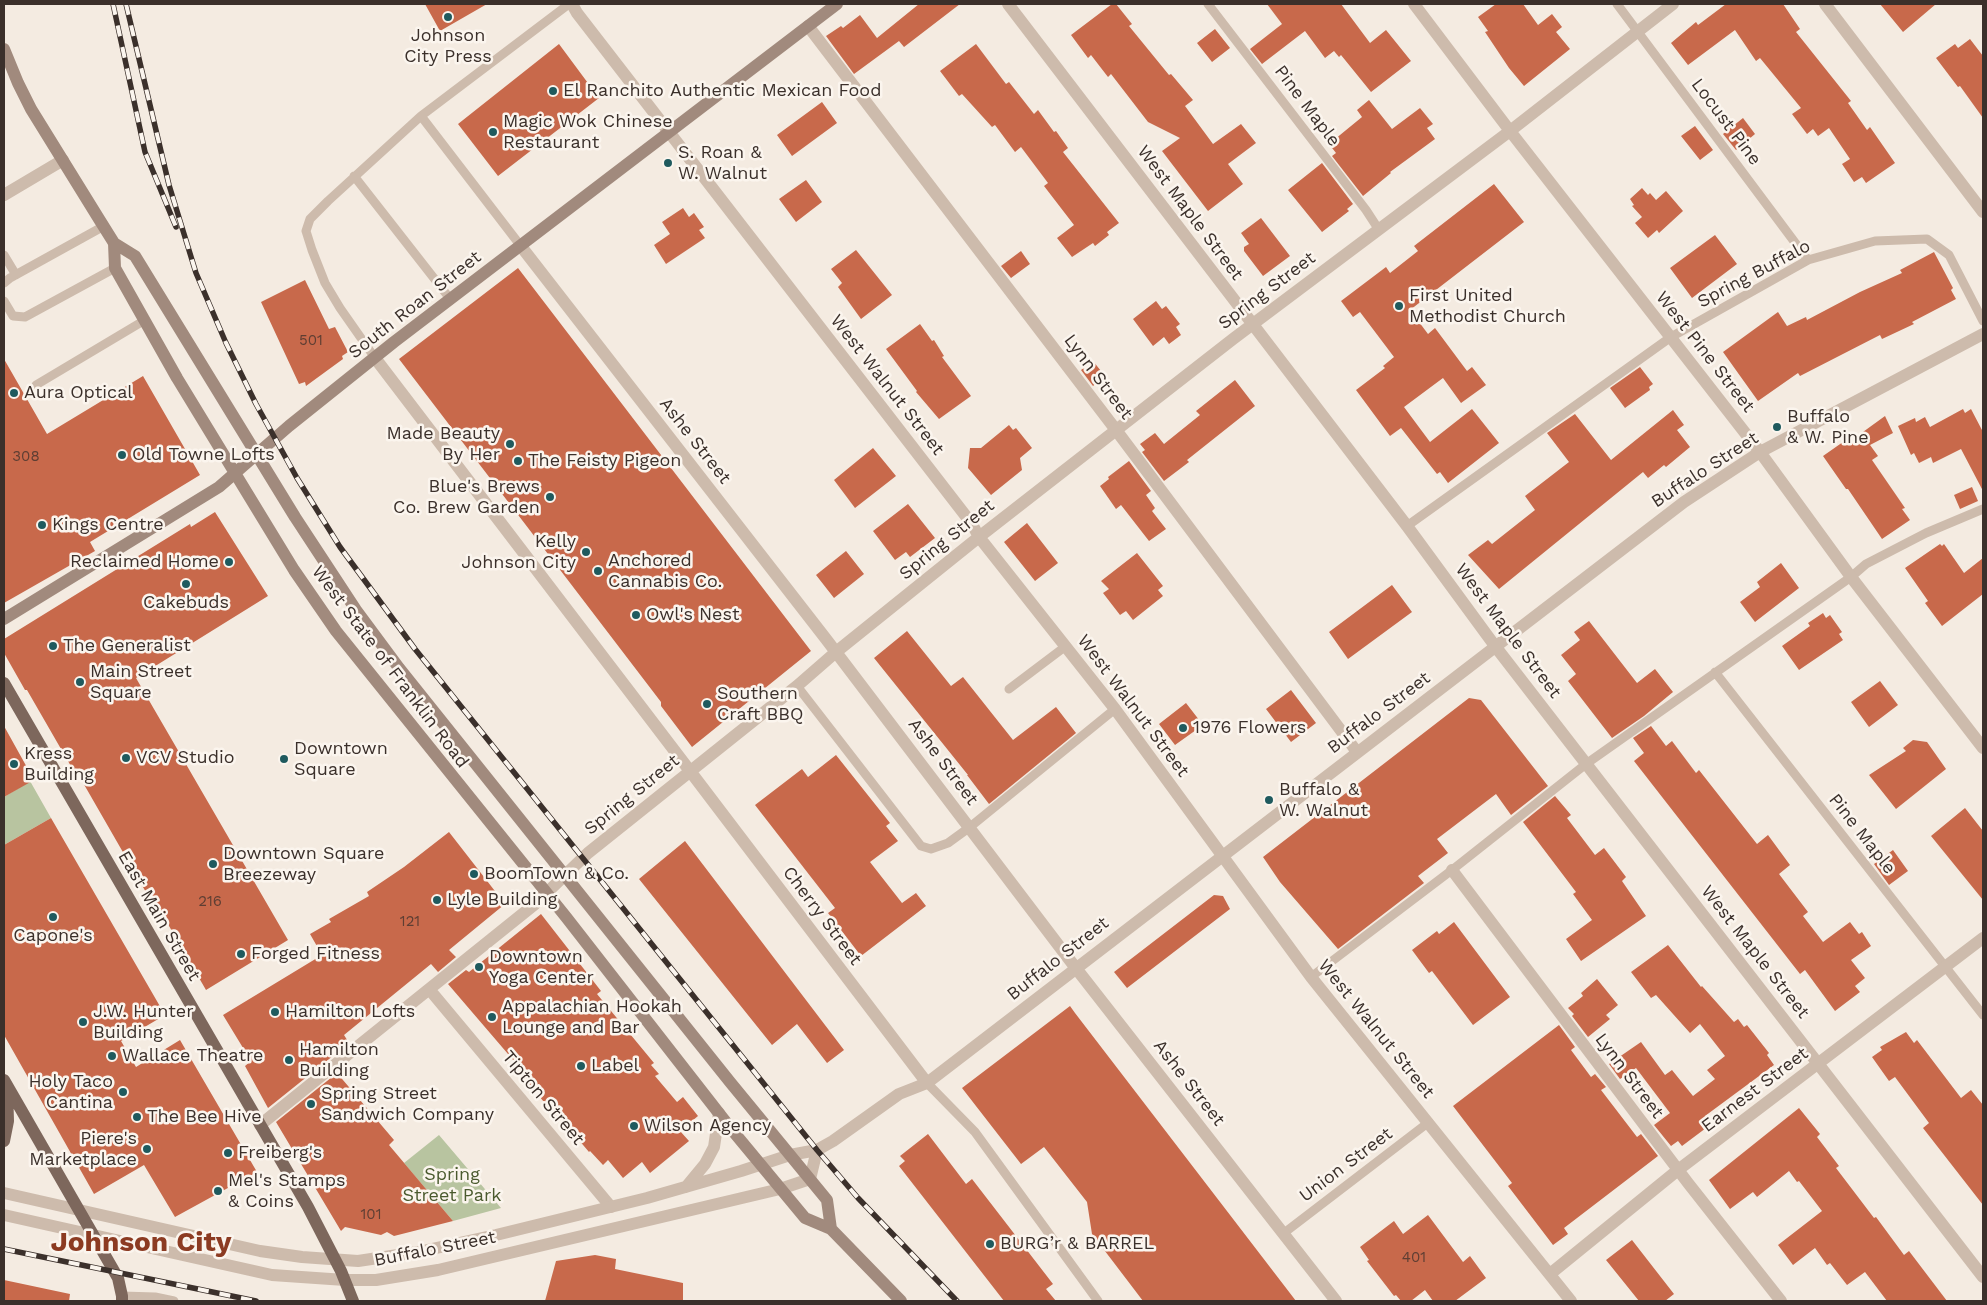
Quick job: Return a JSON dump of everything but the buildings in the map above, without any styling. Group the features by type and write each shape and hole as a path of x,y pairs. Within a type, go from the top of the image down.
{"main road":[{"name":"South Roan Street","path":"4,619 206,495 375,358 520,245 837,4"},
{"path":"4,49 28,102 114,242"},
{"name":"West State of Franklin Road","path":"114,242 115,268 294,570 336,631 551,889 719,1113 805,1218 831,1229 901,1301"},
{"name":"West State of Franklin Road","path":"114,242 135,256 334,579 366,624 827,1200 831,1229"},
{"name":"East Main Street","path":"4,683 260,1125 341,1270 353,1301"},
{"path":"4,1141 8,1121 5,1083"},
{"path":"5,1083 118,1278 122,1299"}],"street":[{"name":"West Walnut Street","path":"570,4 972,524 979,537 1115,709 1311,977 1571,1301"},
{"name":"West Maple Street","path":"1008,4 1407,526 1495,646 1983,1277"},
{"name":"West Pine Street","path":"1414,4 1510,131 1760,452 1851,578 1983,748"},
{"name":"Spring Street","path":"260,1125 551,889 588,853 979,537 1673,4"},
{"path":"1825,4 1983,212"},
{"name":"Lynn Street","path":"808,26 1116,430 1357,752"},
{"path":"4,195 63,160"},
{"name":"Ashe Street","path":"520,245 836,652 1075,967 1336,1301"},
{"name":"Buffalo Street","path":"4,1215 264,1274 341,1270 364,1260 425,1251 611,1206 686,1187 790,1155 817,1150 833,1142 899,1094 927,1082 1684,502 1760,452 1983,334"},
{"name":"Cherry Street","path":"375,358 927,1082"},
{"name":"Lynn Street","path":"1452,870 1678,1170 1781,1301"},
{"name":"Earnest Street","path":"1550,1274 1678,1170 1983,938"},
{"name":"Tipton Street","path":"429,989 611,1206"},
{"path":"686,1187 705,1164 714,1147 719,1113"},
{"path":"810,1179 817,1150"},
{"name":"Buffalo Street","path":"4,1194 302,1258 376,1280 432,1271 780,1188 810,1179"}],"lane":[{"path":"375,358 340,308 325,282 306,231 310,219 354,176 421,116 570,4"},
{"name":"Pine Maple","path":"1208,4 1379,230"},
{"name":"Locust Pine","path":"1617,4 1808,260"},
{"path":"421,116 520,245"},
{"path":"354,176 451,300"},
{"path":"4,284 16,275 104,226"},
{"name":"Spring Buffalo","path":"1407,526 1671,337 1808,260 1875,241 1926,239 1949,255 1983,321"},
{"path":"4,254 16,275"},
{"path":"4,301 13,316 25,318 115,268"},
{"path":"36,385 145,320"},
{"path":"1311,977 1452,870 1586,764 1851,578 1866,564 1926,533 1983,509"},
{"path":"1009,689 1066,646"},
{"name":"Pine Maple","path":"1715,672 1983,1015"},
{"path":"797,686 921,846 931,849 948,843 970,827 1115,709"},
{"path":"927,1082 974,1132 1098,1301"},
{"name":"Union Street","path":"1284,1233 1429,1122"},
{"path":"122,1299 155,1297 174,1301"}],"green space":[{"path":"30,781 51,818 4,845 4,797"},
{"name":"Spring Street Park","path":"439,1135 501,1208 453,1221 404,1163"}],"railway":[{"path":"113,4 145,152 176,227"},
{"path":"126,4 169,185 196,273 226,343 256,404 297,478 340,547 415,649 817,1150 858,1198 957,1301"},
{"path":"4,1249 256,1301"}],"place":[{"name":"Johnson City Press","path":"448,17"},
{"name":"El Ranchito Authentic Mexican Food","path":"553,91"},
{"name":"Magic Wok Chinese Restaurant","path":"493,132"},
{"name":"S. Roan & W. Walnut","path":"668,163"},
{"name":"First United Methodist Church","path":"1399,306"},
{"name":"Aura Optical","path":"14,393"},
{"name":"Buffalo & W. Pine","path":"1777,427"},
{"name":"Made Beauty By Her","path":"510,444"},
{"name":"Old Towne Lofts","path":"122,455"},
{"name":"The Feisty Pigeon","path":"518,461"},
{"name":"Blue's Brews Co. Brew Garden","path":"550,497"},
{"name":"Kings Centre","path":"42,525"},
{"name":"Kelly Johnson City","path":"586,552"},
{"name":"Reclaimed Home","path":"229,562"},
{"name":"Anchored Cannabis Co.","path":"598,571"},
{"name":"Cakebuds","path":"186,584"},
{"name":"Owl's Nest","path":"636,615"},
{"name":"The Generalist","path":"53,646"},
{"name":"Main Street Square","path":"80,682"},
{"name":"Southern Craft BBQ","path":"707,704"},
{"name":"1976 Flowers","path":"1183,728"},
{"name":"VCV Studio","path":"126,758"},
{"name":"Downtown Square","path":"284,759"},
{"name":"Kress Building","path":"14,764"},
{"name":"Buffalo & W. Walnut","path":"1269,800"},
{"name":"Downtown Square Breezeway","path":"213,864"},
{"name":"BoomTown & Co.","path":"474,874"},
{"name":"Lyle Building","path":"437,900"},
{"name":"Capone's","path":"53,917"},
{"name":"Forged Fitness","path":"241,954"},
{"name":"Downtown Yoga Center","path":"479,967"},
{"name":"Hamilton Lofts","path":"275,1012"},
{"name":"Appalachian Hookah Lounge and Bar","path":"492,1017"},
{"name":"J.W. Hunter Building","path":"83,1022"},
{"name":"Wallace Theatre","path":"112,1056"},
{"name":"Hamilton Building","path":"289,1060"},
{"name":"Label","path":"581,1066"},
{"name":"Holy Taco Cantina","path":"123,1092"},
{"name":"Spring Street Sandwich Company","path":"311,1104"},
{"name":"The Bee Hive","path":"137,1117"},
{"name":"Wilson Agency","path":"634,1126"},
{"name":"Piere's Marketplace","path":"147,1149"},
{"name":"Freiberg's","path":"228,1153"},
{"name":"Mel's Stamps & Coins","path":"218,1191"},
{"name":"BURG’r & BARREL","path":"990,1244"}],"district":[{"name":"Johnson City","path":"141,1243"}]}
